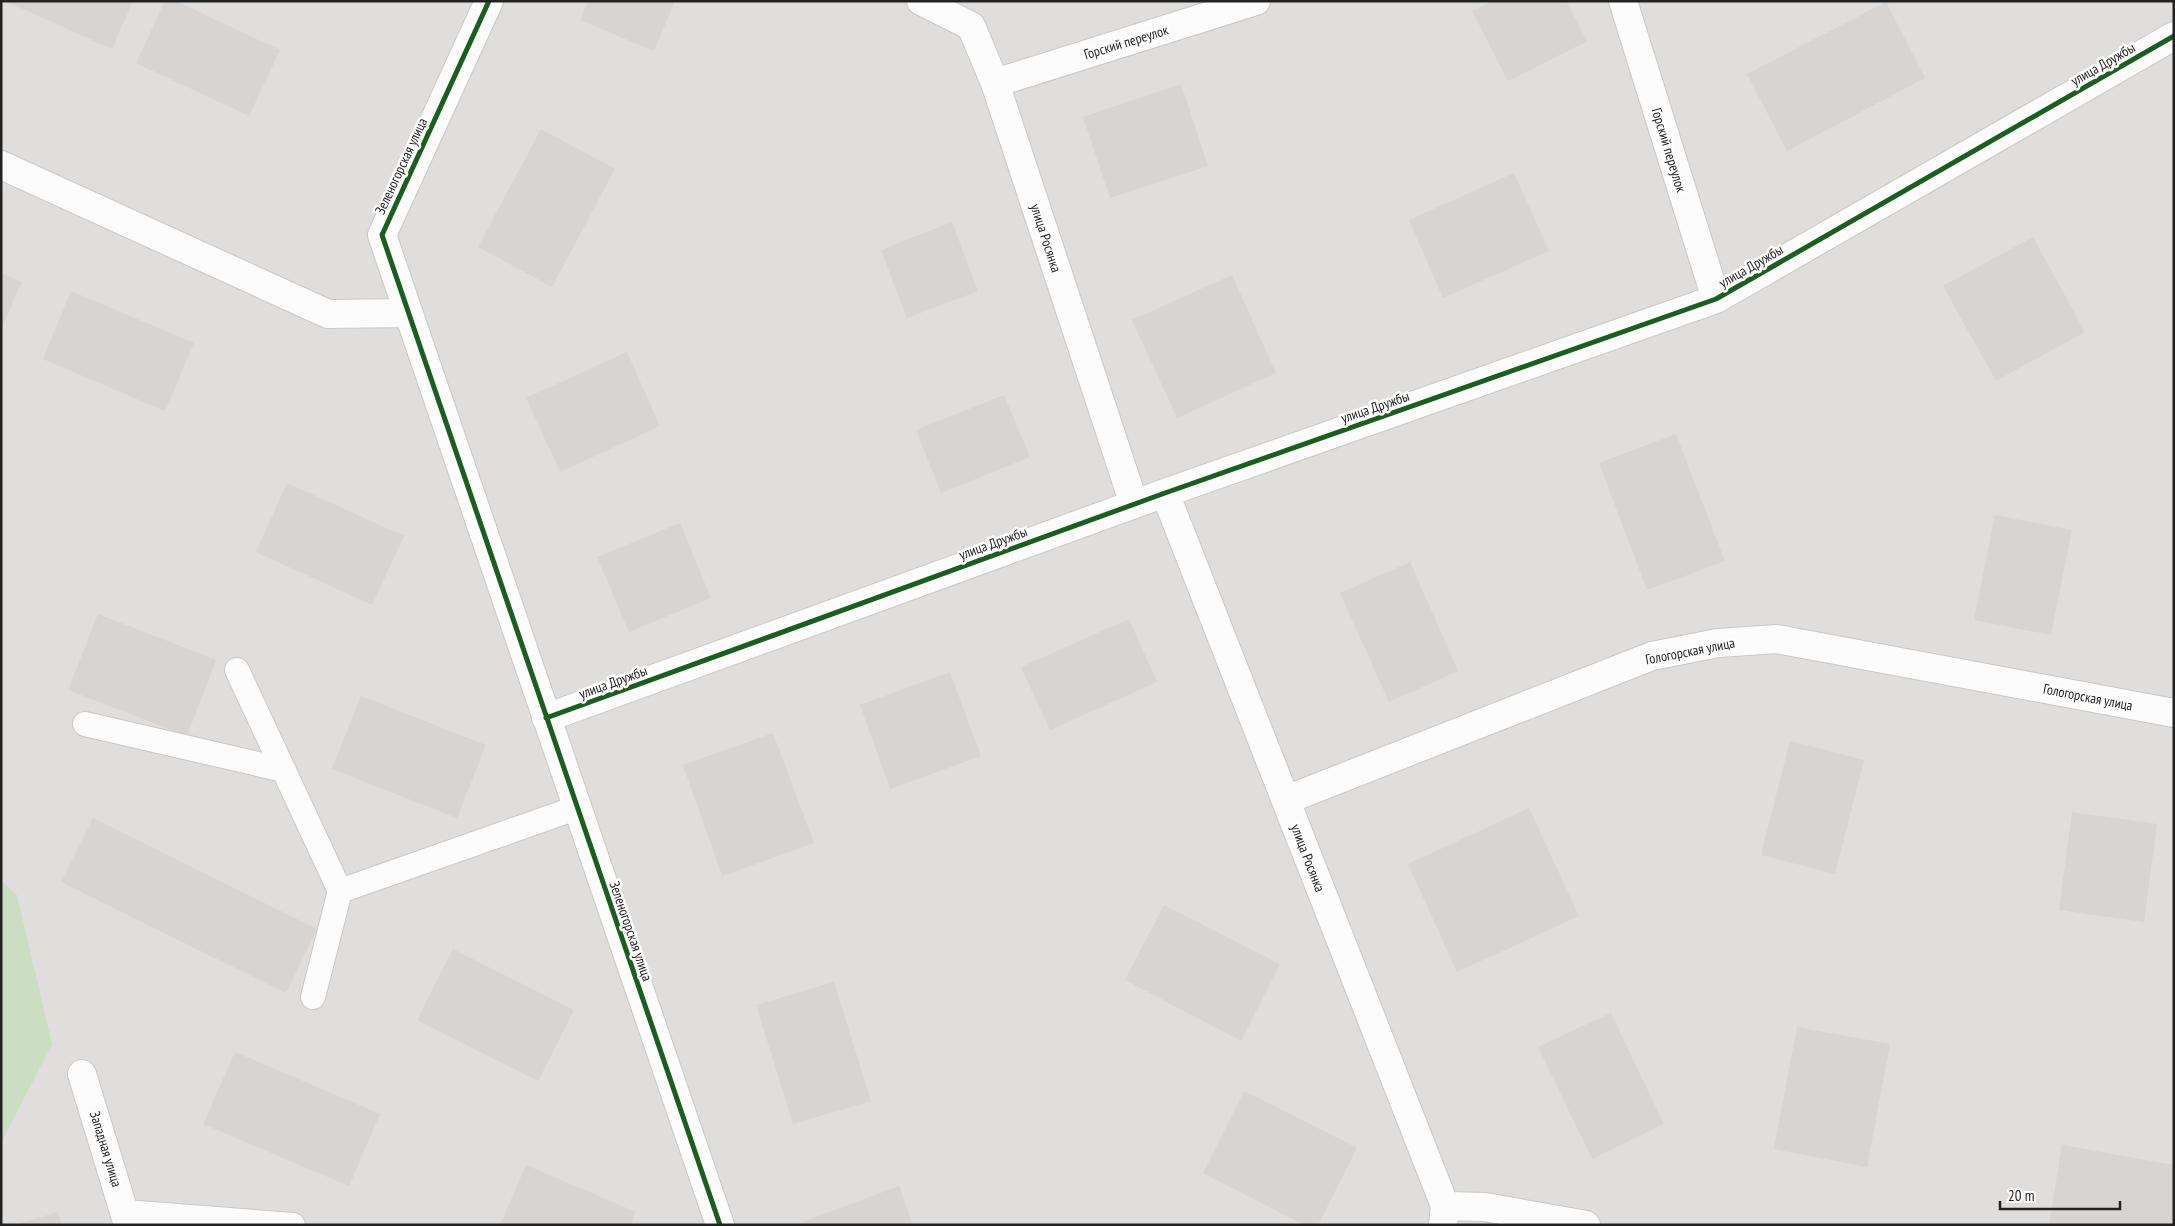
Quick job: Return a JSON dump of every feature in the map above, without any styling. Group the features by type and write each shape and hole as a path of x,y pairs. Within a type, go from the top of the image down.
{"street":[{"name":"Зеленогорская улица","path":"488,1 382,235 407,313 720,1225"},
{"name":"улица Росянка","path":"921,1 971,26 995,83 1134,504"},
{"name":"Горский переулок","path":"995,83 1256,1"},
{"name":"Горский переулок","path":"1623,1 1716,299"},
{"name":"улица Дружбы","path":"546,718 1134,504 1716,299 2174,36"},
{"path":"1,166 328,314 407,313"},
{"name":"улица Росянка","path":"1165,493 1286,800 1444,1215"},
{"name":"Гологорская улица","path":"1286,800 1652,656 1718,643 1777,639 2174,713"},
{"name":"Западная улица","path":"82,1074 127,1218"},
{"path":"1444,1215 1485,1207 1586,1225"}],"lane":[{"path":"237,670 340,892 313,998"},
{"path":"85,724 284,770"},
{"path":"340,892 576,808"},
{"path":"127,1218 293,1225"}],"shaded area":[{"path":"1,1 2174,1 2174,1225 1,1225"}],"green space":[{"path":"1,881 17,895 52,1044 1,1143"}],"building":[{"path":"5,1 133,1 112,49"},
{"path":"165,1 176,1 280,50 249,116 136,63"},
{"path":"588,1 675,1 654,51 580,20"},
{"path":"1493,1 1566,1 1587,41 1508,81 1472,11"},
{"path":"1886,2 1925,78 1787,151 1747,74"},
{"path":"1181,84 1208,166 1110,198 1083,117"},
{"path":"541,129 615,169 552,287 478,247"},
{"path":"1514,173 1549,251 1443,298 1409,220"},
{"path":"952,222 978,291 907,318 881,250"},
{"path":"2033,237 2085,332 1996,381 1943,286"},
{"path":"1,273 22,282 1,329"},
{"path":"1232,275 1276,373 1177,418 1132,320"},
{"path":"71,291 194,343 165,411 43,359"},
{"path":"627,352 660,426 560,472 526,398"},
{"path":"1004,395 1030,457 941,493 916,430"},
{"path":"1676,434 1725,561 1647,590 1599,463"},
{"path":"287,483 404,536 372,605 256,552"},
{"path":"1995,515 2072,530 2051,635 1974,620"},
{"path":"680,523 711,598 629,632 597,557"},
{"path":"1410,562 1458,671 1389,702 1340,593"},
{"path":"98,614 216,660 187,736 68,690"},
{"path":"1129,619 1157,682 1050,730 1021,667"},
{"path":"950,672 981,756 890,789 860,705"},
{"path":"361,696 486,745 457,818 332,769"},
{"path":"773,733 814,843 722,876 683,765"},
{"path":"1790,741 1864,760 1835,874 1761,855"},
{"path":"1529,808 1579,916 1457,972 1408,864"},
{"path":"2072,812 2157,824 2144,922 2059,910"},
{"path":"93,818 317,929 286,993 61,882"},
{"path":"1164,905 1280,964 1241,1041 1125,980"},
{"path":"453,949 574,1010 538,1081 417,1020"},
{"path":"834,982 871,1101 793,1124 756,1005"},
{"path":"1611,1013 1664,1124 1592,1159 1538,1047"},
{"path":"1797,1027 1890,1044 1867,1167 1774,1149"},
{"path":"235,1052 380,1114 349,1186 203,1124"},
{"path":"1244,1091 1357,1148 1318,1225 1304,1225 1203,1173"},
{"path":"2062,1145 2174,1165 2174,1225 2049,1225"},
{"path":"526,1165 636,1212 631,1225 500,1225"},
{"path":"899,1186 913,1225 801,1225 800,1223"},
{"path":"58,1212 62,1225 17,1225 17,1224"}],"cycle path":[{"path":"489,1 382,235 720,1225"},
{"path":"546,718 1165,493 1716,299 2174,36"}]}
